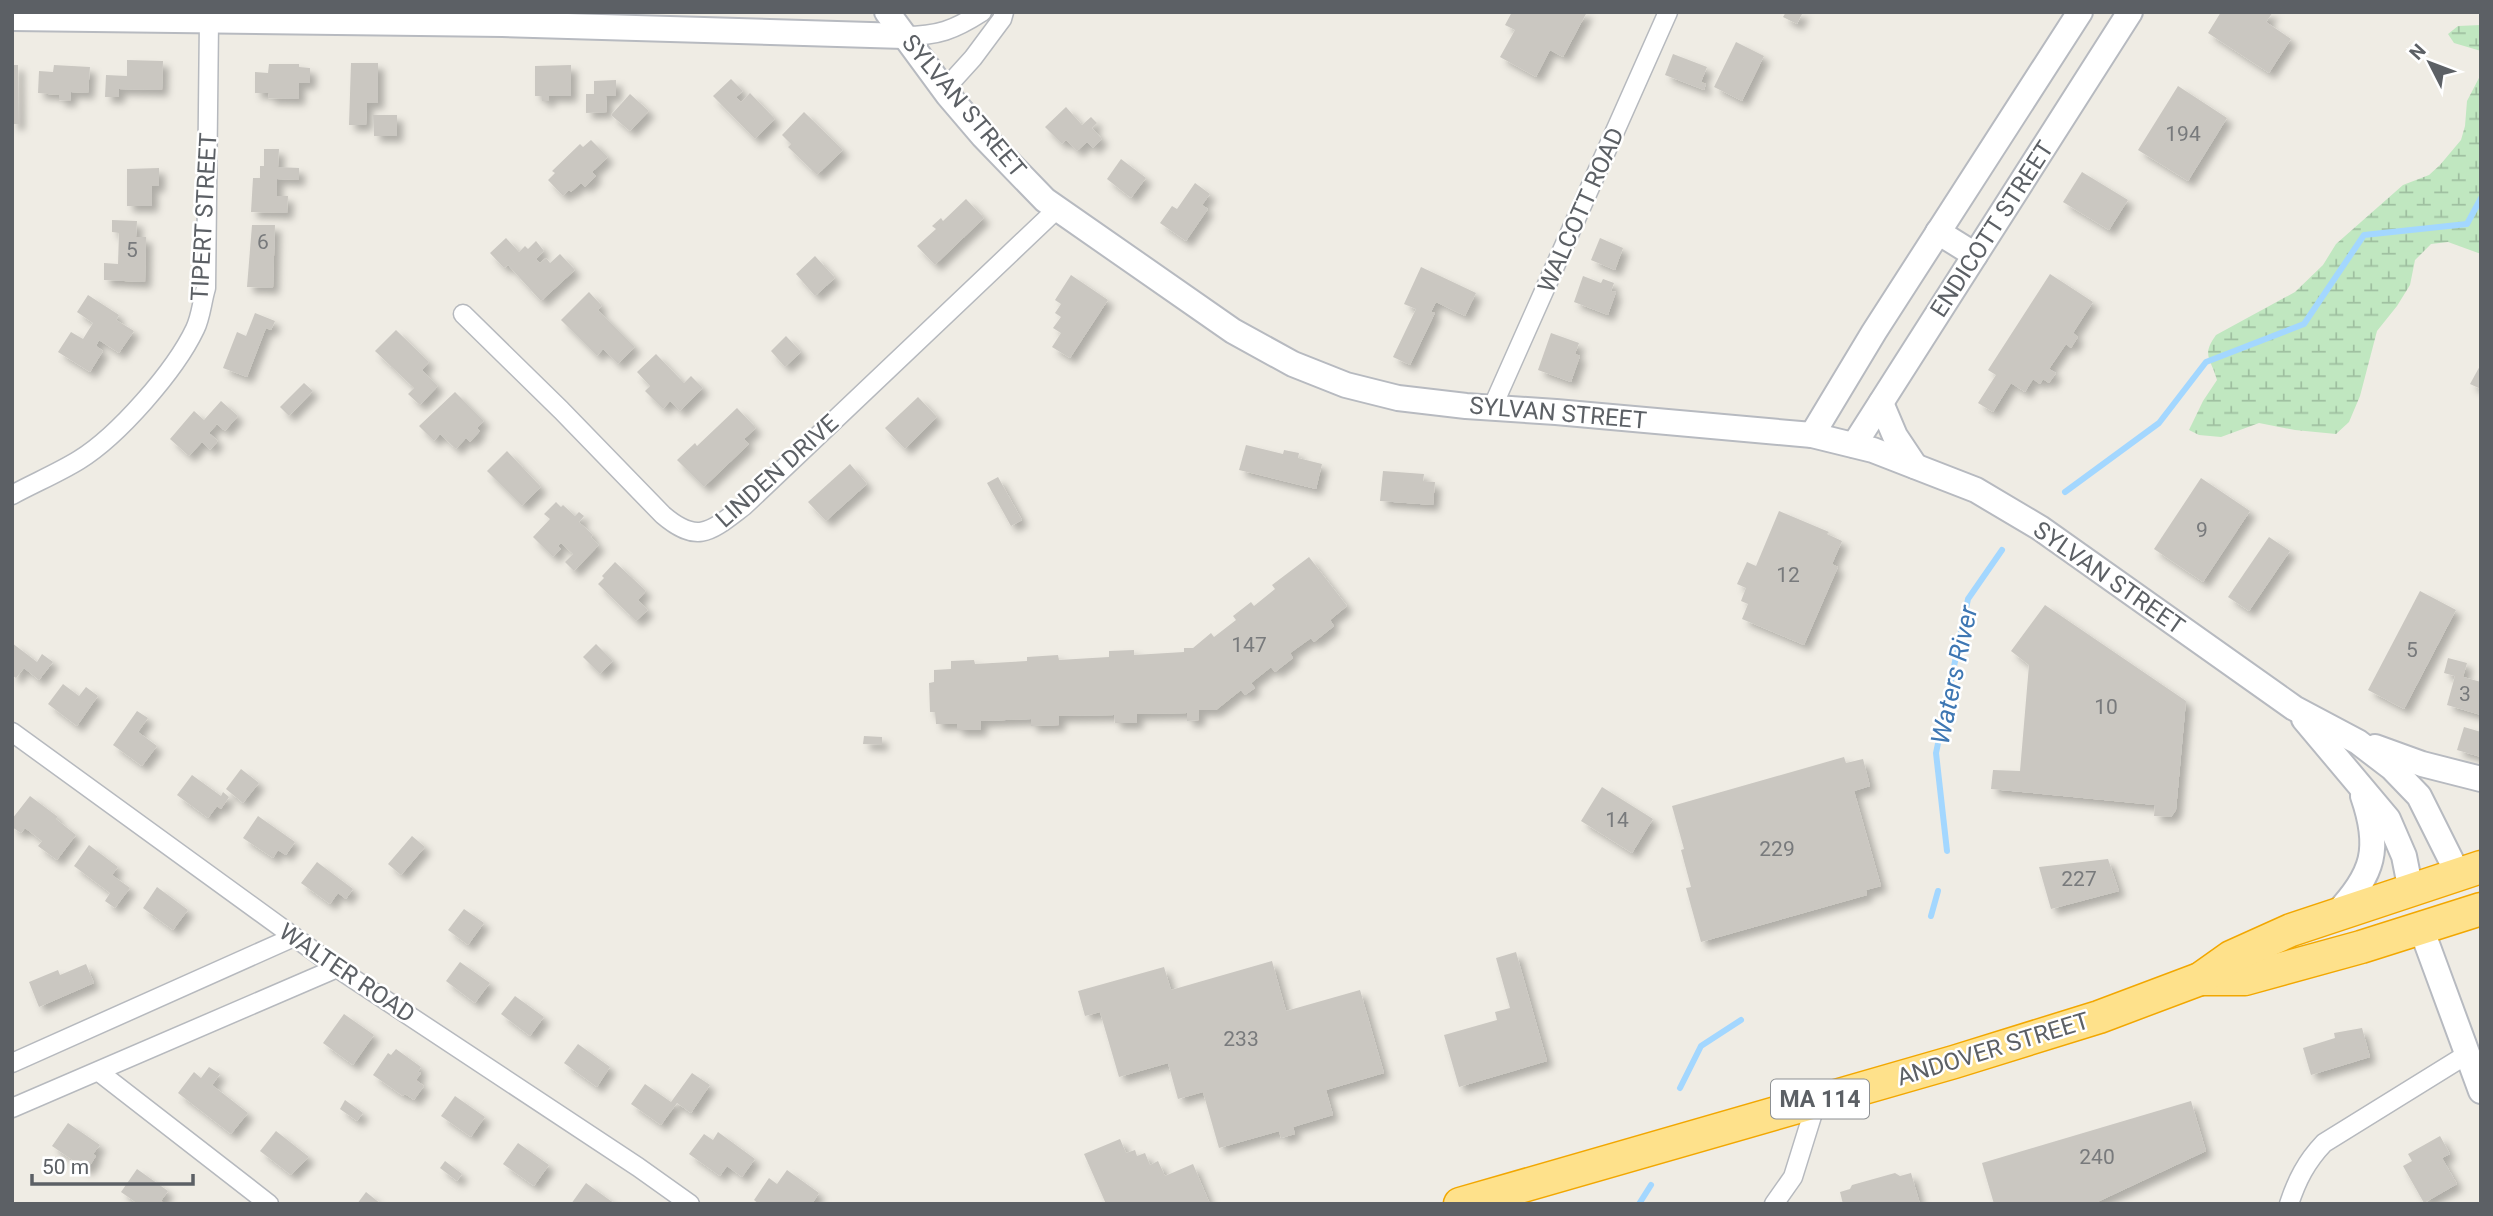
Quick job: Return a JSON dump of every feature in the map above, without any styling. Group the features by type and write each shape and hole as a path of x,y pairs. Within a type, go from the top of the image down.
{"highway":[{"name":"ANDOVER STREET","path":"1460,1204 2045,1034 2200,979 2231,957 2291,930 2469,870"},
{"path":"2469,870 2477,911"},
{"path":"2411,891 2421,928"},
{"name":"ANDOVER STREET","path":"2200,979 2245,979 2477,911"}],"main road":[{"path":"803,33 821,12"},
{"name":"SYLVAN STREET","path":"887,12 944,90 983,136 1045,200 1233,331 1293,364 1346,385 1398,398 1812,435 1873,450 1976,490 2040,528 2294,708 2358,742 2392,768 2420,796 2469,870"},
{"name":"ENDICOTT STREET","path":"1812,435 1874,332 2080,12"},
{"name":"ENDICOTT STREET","path":"1854,445 2130,12"},
{"path":"12,18 397,18 904,36"},
{"path":"1938,232 1975,255"},
{"path":"1881,403 1895,436 1916,466"},
{"name":"SYLVAN STREET","path":"2294,708 2388,819 2404,856 2411,891"},
{"path":"2358,742 2432,767 2481,779"},
{"path":"2336,914 2361,884 2372,852 2372,821 2358,782"},
{"path":"2421,928 2481,1091"}],"street":[{"path":"904,36 932,36 958,28 982,12"},
{"path":"944,90 973,58 1002,19 1004,12"},
{"name":"WALCOTT ROAD","path":"1492,408 1668,12"},
{"name":"TIPERT STREET","path":"12,495 79,460 102,443 158,386 184,351 197,326 206,288 209,20"},
{"name":"LINDEN DRIVE","path":"463,314 663,515 677,527 695,534 712,530 744,506 1058,209"},
{"name":"WALTER ROAD","path":"12,732 337,968 690,1204"},
{"path":"12,1063 294,937"},
{"path":"12,1108 337,968"},
{"path":"2289,1204 2297,1180 2309,1158 2324,1143 2466,1055"},
{"path":"99,1072 269,1204"},
{"path":"1774,1204 1793,1177 1817,1100"}],"green space":[{"path":"2481,25 2481,51 2454,43 2448,34 2458,26"},
{"path":"2481,74 2481,254 2448,242 2431,244 2415,260 2410,285 2377,331 2360,396 2349,422 2336,434 2259,423 2221,437 2199,435 2189,430 2217,380 2208,353 2216,335 2295,292 2323,265 2336,244 2403,185 2429,175 2440,165 2461,140 2467,101"}],"building":[{"path":"1512,12 1587,12 1563,57 1550,50 1536,77 1500,57 1515,30 1505,25"},
{"path":"1786,12 1803,12 1797,24 1783,17"},
{"path":"2221,12 2273,12 2266,22 2291,39 2269,73 2208,33"},
{"path":"1736,42 1764,56 1742,101 1714,87"},
{"path":"1673,54 1707,67 1701,82 1706,84 1704,90 1665,75"},
{"path":"127,60 163,61 162,90 119,89 119,97 105,97 106,75 127,76"},
{"path":"351,63 378,63 378,103 367,103 366,125 349,125"},
{"path":"269,64 299,64 299,67 310,68 310,83 299,83 299,99 268,98 269,93 255,93 255,72 268,73"},
{"path":"12,65 18,65 19,124 12,124"},
{"path":"54,65 90,67 88,93 71,92 70,101 59,100 59,95 38,93 39,71 53,72"},
{"path":"571,65 571,96 549,96 549,101 542,101 542,96 535,96 535,66"},
{"path":"731,79 743,91 736,97 741,102 750,93 775,119 755,139 713,96"},
{"path":"616,80 616,96 606,96 607,112 586,113 586,94 594,94 594,81"},
{"path":"2178,86 2227,118 2188,181 2138,150"},
{"path":"630,94 649,111 630,131 611,115"},
{"path":"1066,107 1082,125 1091,117 1097,123 1092,128 1102,139 1093,148 1087,142 1077,151 1066,140 1062,144 1045,127"},
{"path":"804,112 843,150 817,175 788,147 791,144 782,135"},
{"path":"373,115 397,115 397,136 374,136"},
{"path":"591,140 608,157 592,172 596,176 585,187 581,183 563,196 548,180 555,173 552,171 580,144 583,147"},
{"path":"264,149 279,149 278,167 299,168 299,180 277,179 277,196 288,196 287,213 251,212 253,178 260,178 260,166 264,166"},
{"path":"1121,159 1146,178 1131,198 1107,179"},
{"path":"159,168 159,186 152,186 152,206 127,206 127,169"},
{"path":"2082,172 2128,200 2109,230 2063,202"},
{"path":"1195,183 1210,194 1202,205 1208,209 1186,241 1160,223 1172,206 1177,209"},
{"path":"966,199 984,218 935,265 917,246 936,229 932,226 941,218 943,221"},
{"path":"112,220 137,221 136,237 146,237 145,282 104,280 104,263 118,264 119,233 112,232"},
{"path":"252,225 275,225 273,288 247,287"},
{"path":"506,238 519,252 525,246 528,249 536,241 544,251 536,259 540,263 546,258 550,263 560,254 575,270 541,301 508,265 504,268 490,253"},
{"path":"1600,238 1623,248 1615,270 1591,260"},
{"path":"815,256 835,278 815,296 796,274"},
{"path":"1421,267 1476,293 1465,316 1436,302 1431,312 1435,313 1410,365 1393,357 1416,309 1404,304"},
{"path":"2050,274 2093,302 2073,333 2078,337 2071,348 2066,344 2049,369 2056,373 2049,383 2043,379 2040,384 2033,379 2025,392 2011,383 1993,412 1978,403 1996,375 1988,370"},
{"path":"1071,275 1108,300 1070,358 1052,347 1061,333 1053,328 1061,317 1055,313 1061,304 1055,300"},
{"path":"1583,276 1601,283 1603,279 1614,283 1611,291 1616,292 1608,315 1574,302"},
{"path":"589,292 602,306 598,310 635,347 618,364 603,349 597,356 561,320"},
{"path":"88,295 119,315 116,320 134,331 119,353 99,340 96,346 103,351 90,372 58,352 71,332 83,339 93,323 77,312"},
{"path":"255,313 275,321 271,330 266,328 247,377 223,368 237,332 246,336"},
{"path":"396,330 429,362 422,370 438,386 420,405 408,394 414,388 375,351"},
{"path":"1551,333 1579,343 1575,354 1580,356 1571,382 1538,370"},
{"path":"786,336 801,352 785,367 771,351"},
{"path":"656,354 684,383 691,376 703,388 680,411 670,401 663,409 645,391 650,386 637,372"},
{"path":"2481,364 2481,389 2470,384"},
{"path":"304,383 313,391 289,416 280,407"},
{"path":"455,392 484,421 477,428 480,431 470,442 466,438 456,449 440,434 434,441 419,426"},
{"path":"918,397 937,417 905,449 885,428"},
{"path":"221,401 238,416 225,431 217,424 209,433 218,441 210,450 202,442 189,456 170,439 194,411 204,420"},
{"path":"737,408 756,428 744,439 749,444 704,487 677,460 695,443 697,446"},
{"path":"1246,445 1283,454 1284,450 1299,453 1298,458 1322,464 1316,489 1239,470"},
{"path":"507,451 541,487 522,506 487,471"},
{"path":"850,464 867,484 826,521 808,502"},
{"path":"1383,471 1424,474 1423,481 1435,482 1433,505 1380,501"},
{"path":"998,477 1022,520 1011,526 987,483"},
{"path":"2201,478 2250,511 2203,582 2154,549"},
{"path":"556,502 575,516 579,512 584,516 579,522 599,545 574,571 565,562 573,554 561,543 558,546 561,549 553,557 533,537 550,519 544,514"},
{"path":"1779,511 1829,532 1827,534 1842,541 1832,564 1838,567 1804,645 1742,619 1748,604 1741,601 1746,588 1737,584 1747,562 1756,566"},
{"path":"2269,537 2290,551 2249,611 2228,597"},
{"path":"1309,557 1347,606 1330,620 1334,626 1314,642 1311,638 1290,653 1293,658 1275,672 1271,667 1251,683 1255,688 1245,695 1241,690 1216,710 1199,710 1199,720 1187,721 1187,713 1137,714 1137,723 1115,723 1114,715 1059,716 1059,725 1031,726 1031,719 981,721 981,730 957,730 957,724 936,724 935,712 930,712 929,683 934,682 934,670 951,669 951,661 974,660 975,664 1027,661 1027,657 1058,655 1059,660 1109,657 1109,651 1134,650 1134,655 1184,652 1184,648 1193,648 1211,633 1214,637 1236,620 1233,616 1251,602 1254,606 1275,589 1272,585"},
{"path":"615,562 646,591 638,600 648,610 636,621 598,584"},
{"path":"2420,591 2456,610 2404,709 2368,690"},
{"path":"2045,605 2186,701 2176,810 2171,817 2154,816 2155,805 1991,789 1993,770 2020,771 2029,665 2011,651"},
{"path":"12,643 37,662 42,654 53,662 39,680 24,668 16,678 12,675"},
{"path":"596,644 613,661 600,674 583,657"},
{"path":"2448,658 2467,663 2463,677 2481,682 2481,715 2447,705 2455,676 2444,673"},
{"path":"63,684 79,696 86,687 98,696 77,726 48,704"},
{"path":"137,711 148,718 138,732 157,746 142,766 113,745"},
{"path":"2464,727 2481,732 2481,757 2457,750"},
{"path":"864,736 882,737 882,745 863,744"},
{"path":"1844,757 1846,763 1863,759 1870,786 1854,791 1881,886 1866,890 1867,895 1701,942 1686,888 1691,887 1672,806"},
{"path":"241,769 259,783 243,803 226,789"},
{"path":"192,775 221,796 223,792 229,797 221,809 217,806 208,818 177,795"},
{"path":"1602,787 1653,819 1632,853 1581,821"},
{"path":"30,796 76,835 57,860 38,846 42,841 25,828 21,833 12,827 12,819"},
{"path":"258,816 295,842 286,855 278,850 273,858 243,838"},
{"path":"412,836 425,847 401,875 388,864"},
{"path":"89,845 118,867 112,875 130,888 115,908 105,901 110,893 74,866"},
{"path":"2108,859 2119,891 2051,909 2039,867"},
{"path":"317,862 353,889 346,899 338,893 330,904 301,883"},
{"path":"157,887 188,910 173,930 143,908"},
{"path":"464,909 484,923 468,945 448,930"},
{"path":"1516,952 1547,1061 1459,1087 1444,1035 1497,1020 1495,1012 1510,1008 1496,958"},
{"path":"1272,961 1286,1011 1360,990 1384,1073 1326,1090 1333,1115 1293,1127 1295,1134 1281,1138 1279,1131 1219,1148 1203,1092 1178,1099 1168,1063 1119,1077 1100,1012 1085,1016 1078,991 1164,967 1171,990"},
{"path":"460,962 490,983 475,1003 446,981"},
{"path":"86,964 94,983 39,1007 29,982 58,970 60,975"},
{"path":"515,996 544,1017 530,1036 501,1014"},
{"path":"344,1014 374,1035 353,1065 323,1043"},
{"path":"2362,1028 2370,1057 2311,1075 2303,1048 2335,1038 2334,1033"},
{"path":"578,1044 610,1067 597,1087 564,1063"},
{"path":"396,1049 421,1067 418,1072 421,1073 416,1080 424,1086 414,1100 405,1094 403,1096 373,1075 388,1053 391,1055"},
{"path":"209,1067 220,1074 212,1085 248,1113 231,1134 178,1093 194,1072 201,1078"},
{"path":"692,1073 710,1085 691,1113 677,1103 661,1125 631,1104 645,1084 671,1102"},
{"path":"455,1096 485,1117 471,1137 441,1116"},
{"path":"345,1100 363,1113 357,1121 340,1109"},
{"path":"2191,1101 2206,1151 2093,1204 1994,1204 1982,1163"},
{"path":"68,1123 100,1145 87,1170 52,1146"},
{"path":"276,1131 309,1157 291,1175 260,1151"},
{"path":"718,1132 755,1159 742,1177 727,1166 720,1176 689,1154 704,1134 713,1140"},
{"path":"2440,1136 2450,1154 2442,1158 2457,1184 2424,1203 2403,1166 2412,1161 2408,1154"},
{"path":"1120,1139 1126,1153 1135,1150 1137,1156 1145,1153 1150,1165 1158,1161 1165,1176 1193,1164 1210,1204 1106,1204 1084,1154"},
{"path":"518,1143 549,1165 534,1186 503,1164"},
{"path":"445,1161 462,1174 457,1181 440,1168"},
{"path":"137,1169 168,1191 161,1201 165,1204 138,1204 121,1192"},
{"path":"787,1170 819,1193 812,1204 759,1204 754,1200 769,1178 777,1184"},
{"path":"1895,1173 1900,1176 1911,1173 1920,1204 1843,1204 1840,1192 1850,1189 1852,1185"},
{"path":"586,1183 615,1204 571,1204"},
{"path":"366,1192 381,1204 357,1204"}],"waterway":[{"name":"Waters River","path":"2065,492 2159,423 2206,362 2304,324 2364,235 2467,224 2481,198"},
{"name":"Waters River","path":"1947,851 1936,753 1968,599 2002,550"},
{"name":"Waters River","path":"1931,916 1938,891"},
{"name":"Waters River","path":"1680,1088 1701,1046 1741,1020"},
{"name":"Waters River","path":"1639,1204 1651,1185"}]}
